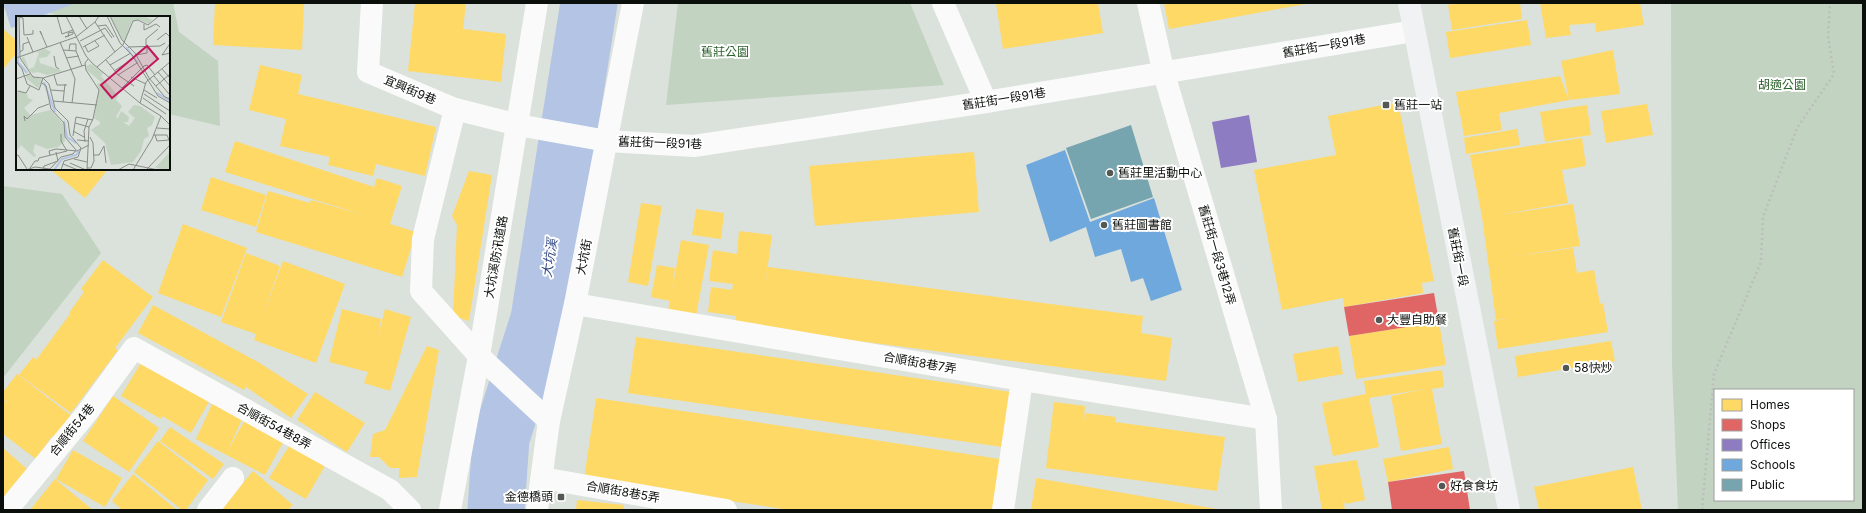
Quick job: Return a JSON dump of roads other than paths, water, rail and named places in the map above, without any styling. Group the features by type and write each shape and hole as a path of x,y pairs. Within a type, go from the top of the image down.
{"main road":[{"name":"舊莊街一段","path":"1409,3 1508,510"}],"street":[{"name":"宜興街9巷","path":"372,3 368,72 456,109 518,125"},
{"name":"大坑溪防汛道路","path":"450,510 479,356 537,3"},
{"name":"大坑街","path":"537,510 549,421 575,304 600,139 633,3"},
{"path":"943,3 986,102"},
{"name":"舊莊街一段3巷12弄","path":"1148,3 1164,74 1266,419 1271,510"},
{"name":"舊莊街一段91巷","path":"518,125 600,139 694,146 1164,74 1414,31"},
{"path":"456,109 422,239 421,290 479,356 549,421"},
{"name":"合順街8巷7弄","path":"575,304 1022,380 1266,419"},
{"name":"合順街54巷","path":"7,510 86,414 134,348"},
{"name":"合順街54巷8弄","path":"134,348 390,490 410,510"},
{"path":"1003,510 1022,380"},
{"path":"208,510 233,478"},
{"name":"合順街8巷5弄","path":"542,478 726,510"}],"water":[{"path":"3,3 76,3 42,16 16,16 16,26 11,28"}],"waterway":[{"name":"大坑溪","path":"496,510 501,438 539,319 589,3"}],"place":[{"name":"舊莊一站","path":"1386,105"},
{"name":"舊莊里活動中心","path":"1110,173"},
{"name":"舊莊圖書館","path":"1104,225"},
{"name":"大豐自助餐","path":"1379,320"},
{"name":"58快炒","path":"1566,368"},
{"name":"好食食坊","path":"1442,486"},
{"name":"金德橋頭","path":"561,497"}],"park label":[{"name":"舊莊公園","path":"725,52"},
{"name":"胡適公園","path":"1782,85"}]}
